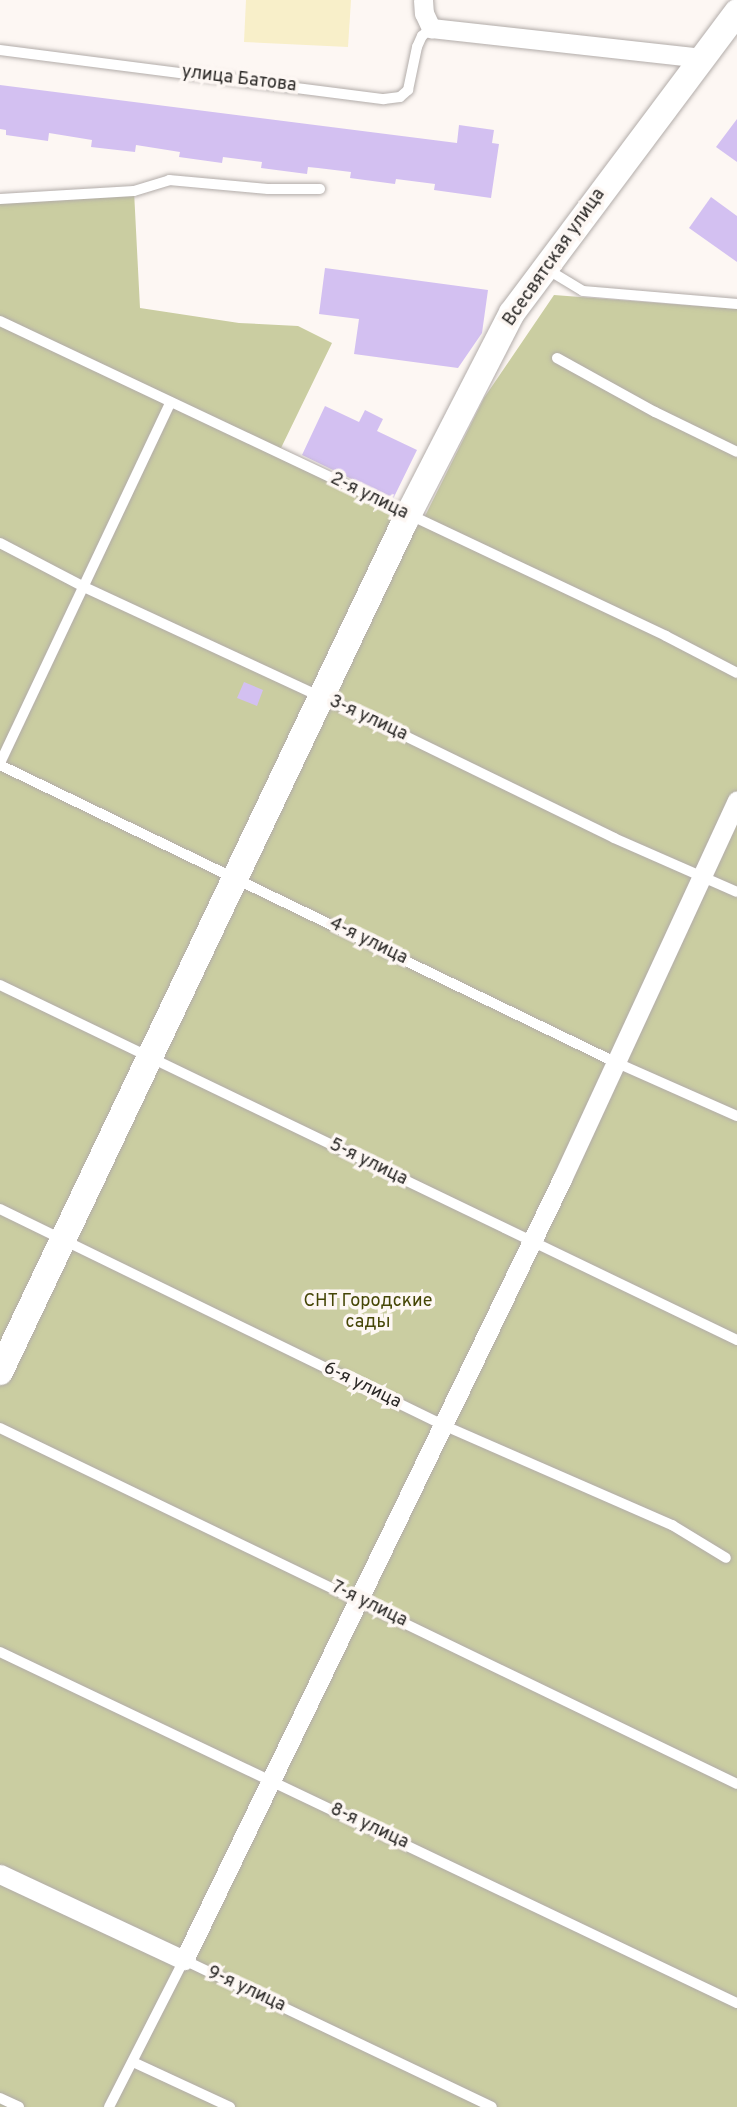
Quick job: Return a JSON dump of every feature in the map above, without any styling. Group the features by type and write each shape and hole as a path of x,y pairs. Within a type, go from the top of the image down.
{"street":[{"path":"423,0 424,13 431,28 702,58"},
{"name":"Всесвятская улица","path":"0,1372 152,1058 406,520 512,313 737,12"},
{"path":"184,1960 530,1243 737,801"},
{"name":"9-я улица","path":"0,1874 184,1960"}],"lane":[{"name":"улица Батова","path":"0,50 384,99 400,97 408,90 417,47 422,36 431,28"},
{"path":"0,199 134,191 169,180 268,189 320,189"},
{"path":"545,268 583,291 737,304"},
{"name":"2-я улица","path":"0,321 171,402 406,520 666,636 737,673"},
{"path":"557,358 655,412 737,452"},
{"path":"0,764 171,402"},
{"name":"3-я улица","path":"0,543 84,587 323,697 614,838 737,891"},
{"name":"4-я улица","path":"0,764 615,1062 737,1116"},
{"name":"5-я улица","path":"0,985 530,1243 737,1340"},
{"name":"6-я улица","path":"0,1209 443,1425 672,1525 726,1558"},
{"name":"7-я улица","path":"0,1428 737,1784"},
{"name":"8-я улица","path":"0,1652 737,2003"},
{"path":"110,2107 184,1960"},
{"name":"9-я улица","path":"184,1960 492,2107"},
{"path":"132,2062 230,2107"},
{"path":"0,2098 19,2107"}],"green space":[{"name":"СНТ Городские сады","path":"134,191 140,308 239,323 298,326 332,343 281,448 423,520 484,398 554,295 737,309 737,2107 0,2107 0,199"}],"sand":[{"path":"246,0 351,0 348,47 244,42"}],"building":[{"path":"0,85 457,143 459,125 494,130 492,143 499,144 491,198 434,190 435,184 396,179 395,184 350,178 351,172 308,167 307,174 261,168 262,162 223,157 222,163 179,157 180,152 136,145 135,152 91,147 92,140 49,133 48,141 6,135 6,130 0,129"},
{"path":"737,119 737,162 716,147"},
{"path":"711,197 737,216 737,262 689,228"},
{"path":"325,268 488,290 482,333 458,368 354,354 359,319 319,314"},
{"path":"325,406 359,422 365,410 383,419 377,431 417,450 393,499 302,455"},
{"path":"244,682 263,690 257,706 237,698"}]}
